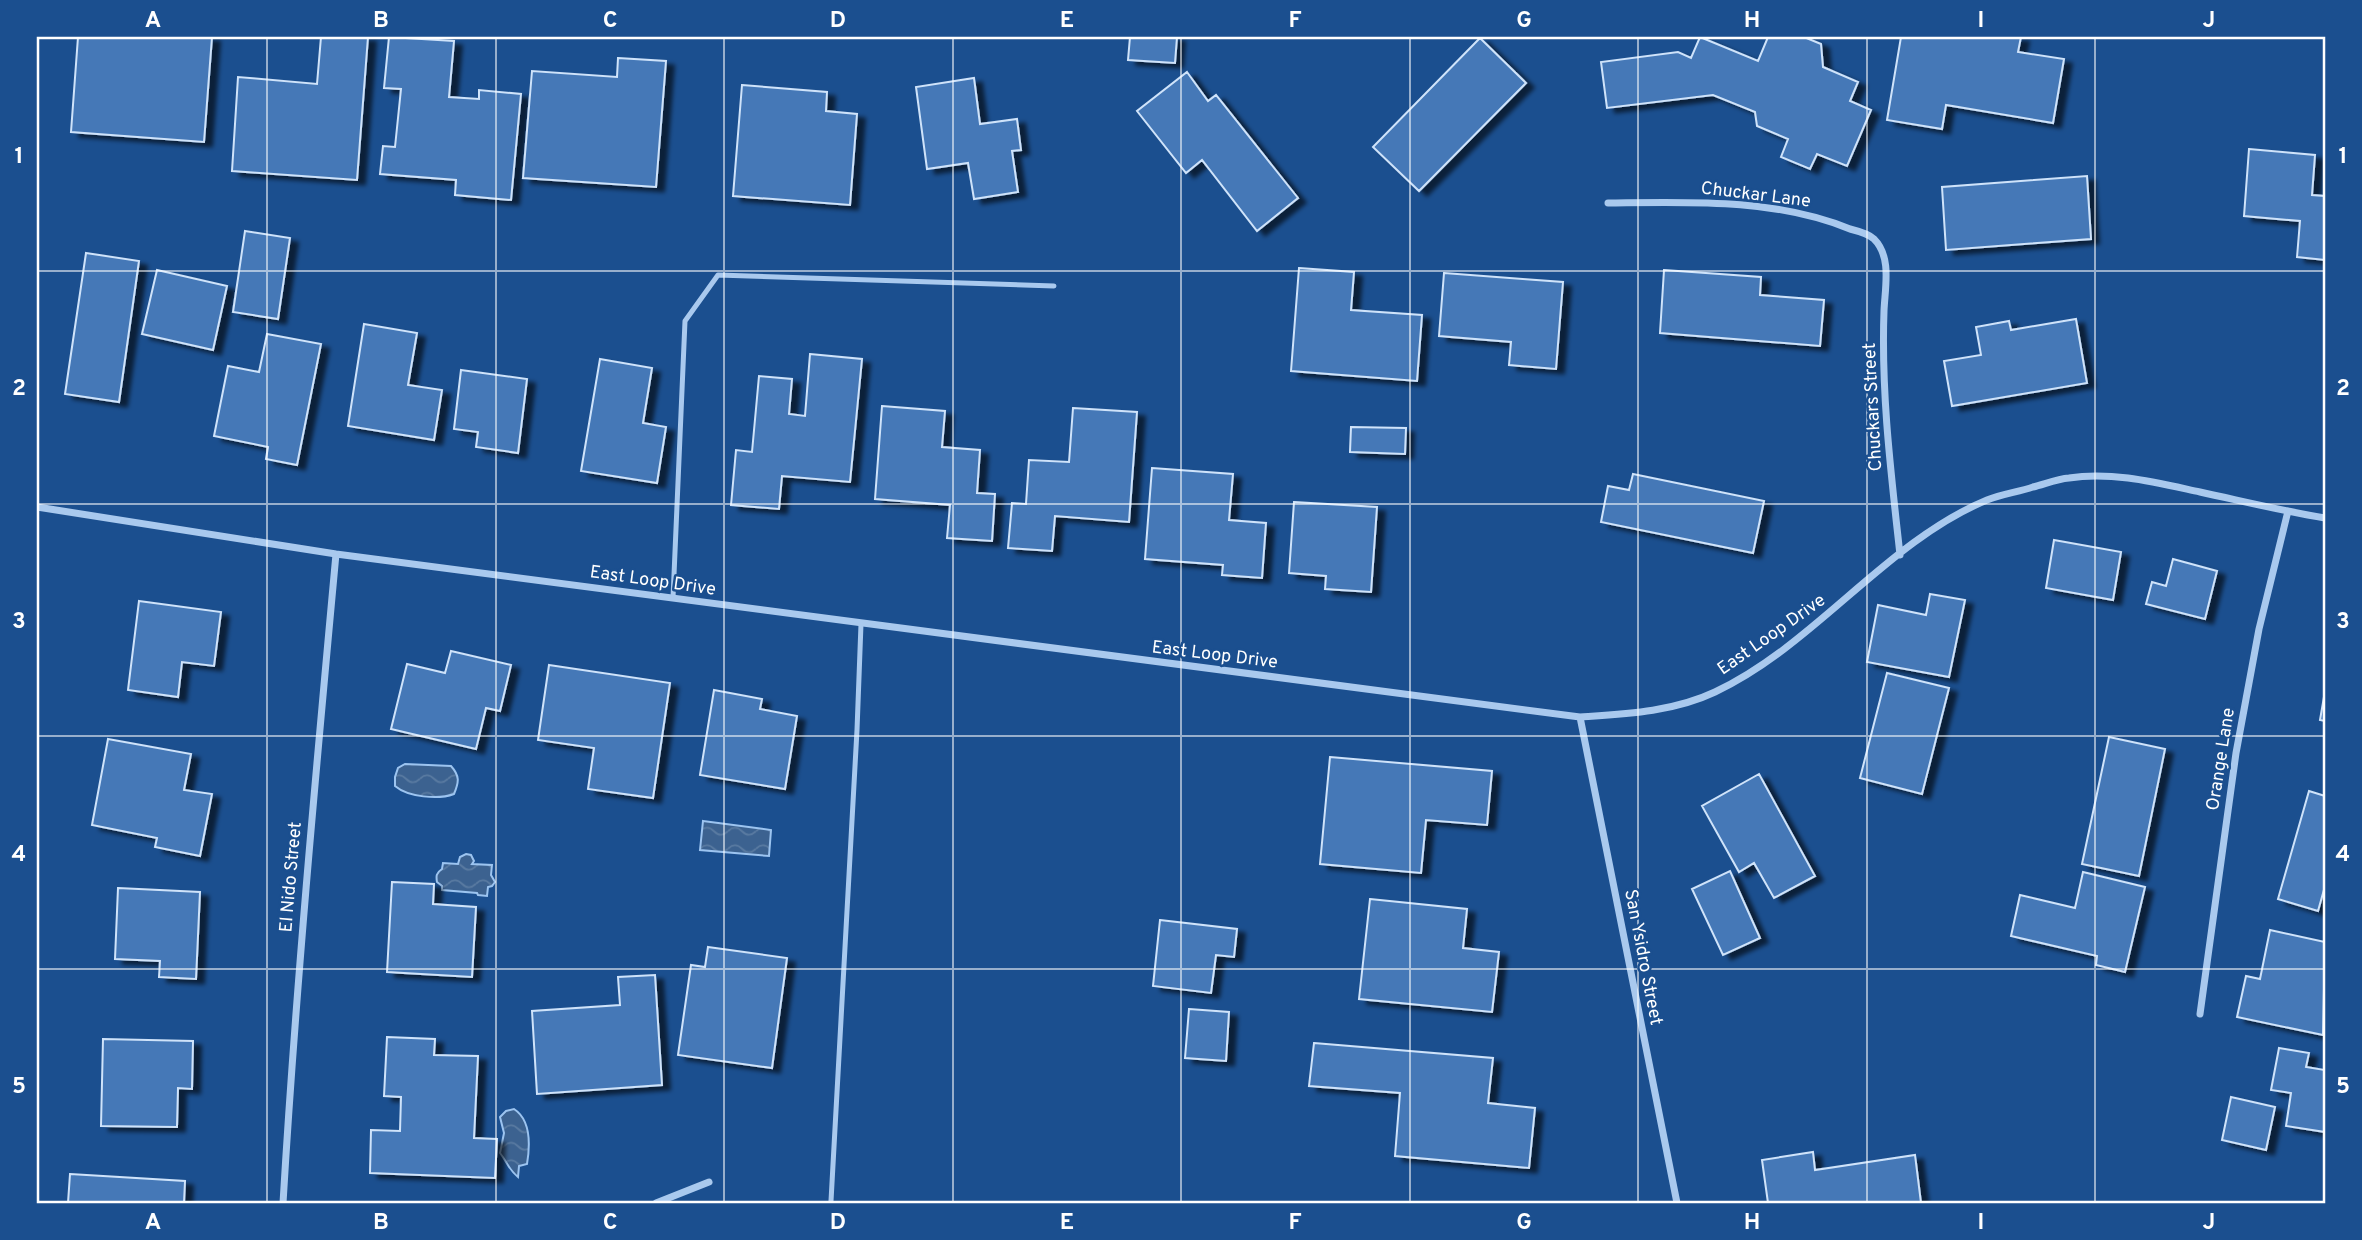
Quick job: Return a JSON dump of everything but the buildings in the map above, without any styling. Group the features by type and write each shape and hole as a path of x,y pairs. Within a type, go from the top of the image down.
{"street":[{"name":"Chuckar Lane","path":"1608,203 1698,202 1772,209 1829,220 1874,238 1886,258"},
{"name":"Chuckars Street","path":"1886,258 1883,384 1900,555"},
{"name":"East Loop Drive","path":"37,507 336,554 1580,718 1641,713 1712,694 1740,680 1821,621 1941,524 1988,500 2069,478 2105,476 2153,482 2325,518"},
{"name":"Orange Lane","path":"2200,1014 2236,753 2259,629 2288,511"},
{"name":"El Nido Street","path":"283,1203 307,854 336,554"},
{"name":"San Ysidro Street","path":"1580,718 1677,1203"},
{"path":"656,1203 709,1182"}],"lane":[{"path":"673,598 685,321 718,275 1054,286"},
{"path":"831,1201 861,624"}],"water":[{"path":"405,764 451,766 458,779 454,794 423,796 401,790 395,786 395,777 398,768"},
{"path":"703,821 771,830 769,856 700,850"},
{"path":"471,855 474,861 472,864 492,865 491,875 495,882 488,887 487,896 442,890 442,886 437,882 437,875 443,863 458,864 460,857"},
{"path":"514,1109 524,1120 529,1142 527,1164 519,1166 518,1177 500,1153 504,1133 500,1117 506,1111"}]}
